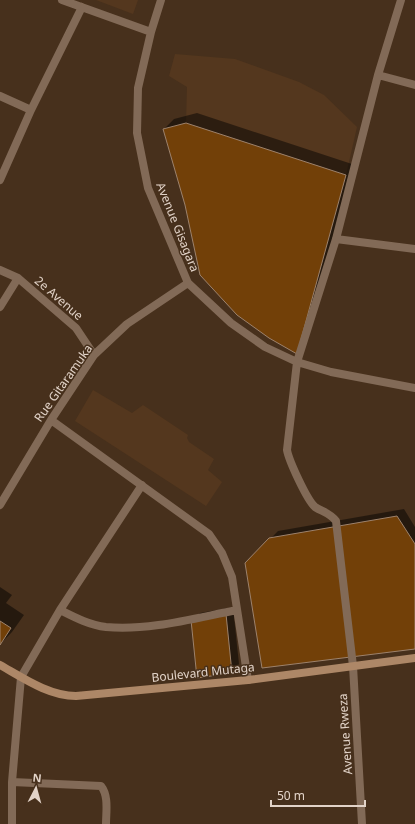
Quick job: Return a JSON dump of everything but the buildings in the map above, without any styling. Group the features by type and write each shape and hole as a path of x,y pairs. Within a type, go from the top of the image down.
{"street":[{"path":"62,0 151,32"},
{"name":"Avenue Gisagara","path":"161,0 151,32 138,88 137,133 148,188 188,284 231,323 265,347 297,362 331,372 415,388"},
{"name":"Avenue Rweza","path":"362,824 353,666 336,521 331,514 314,506 292,465 287,450 297,362 336,239 378,75 401,0"},
{"path":"0,180 31,110 82,7"},
{"path":"378,75 415,85"},
{"path":"0,96 31,110"},
{"path":"336,239 415,249"},
{"name":"2e Avenue","path":"0,270 18,278 76,328 94,355"},
{"path":"0,307 18,278"},
{"name":"Rue Gitaramuka","path":"0,505 51,420 94,355 127,324 188,284"},
{"path":"51,420 208,534 222,553 232,577 248,680"},
{"path":"12,824 12,782 21,677 60,610 142,485"},
{"path":"60,610 89,623 105,627 141,627 237,610"},
{"name":"Boulevard Mutaga","path":"0,665 21,677 58,694 72,696 248,680 415,658"},
{"path":"12,782 101,786 106,800 106,824"}],"shaded area":[{"path":"96,0 138,0 133,14"},
{"path":"175,54 235,59 299,82 324,95 357,127 346,175 198,130 186,123 187,87 169,76"},
{"path":"93,390 132,413 143,405 188,435 187,438 189,442 214,459 208,470 222,482 206,506 75,421"}]}
